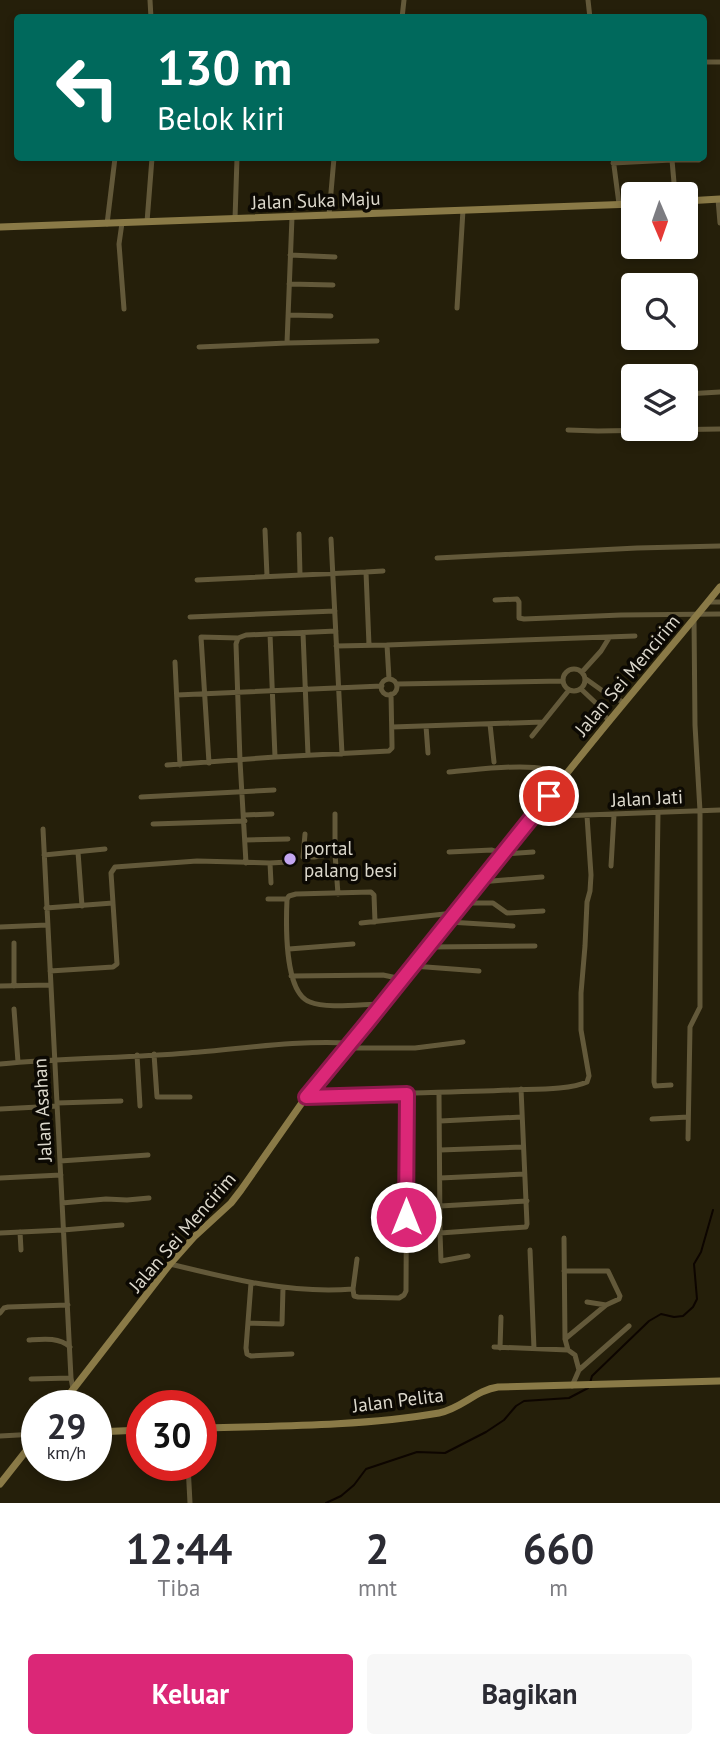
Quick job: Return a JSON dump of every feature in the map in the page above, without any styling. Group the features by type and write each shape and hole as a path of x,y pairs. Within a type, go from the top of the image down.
{"street":[{"path":"107,224 115,161"},
{"path":"148,222 152,161"},
{"path":"235,219 237,161"},
{"path":"329,215 334,161"},
{"path":"613,161 620,204"},
{"path":"672,161 674,182"},
{"path":"698,200 719,199 720,223"},
{"name":"Jalan Suka Maju","path":"3,227 620,204"},
{"path":"457,308 463,210"},
{"path":"287,343 292,217"},
{"path":"122,223 119,244 124,309"},
{"path":"290,255 335,257"},
{"path":"289,284 333,285"},
{"path":"288,315 331,316"},
{"path":"198,347 377,341"},
{"path":"698,393 720,392"},
{"path":"568,430 720,429"},
{"path":"265,530 267,576"},
{"path":"299,534 300,575"},
{"path":"331,539 342,754"},
{"path":"437,558 720,546"},
{"path":"197,580 383,571"},
{"path":"366,572 369,645"},
{"name":"Jalan Sei Mencirim","path":"73,1389 170,1264 242,1190 306,1097 347,1045 449,922 623,702 720,587"},
{"path":"495,600 517,599 519,618 524,619 621,615 696,617 720,614"},
{"path":"708,602 720,602"},
{"path":"190,617 335,611"},
{"path":"688,1139 690,1027 701,1000 700,811 695,725 696,617"},
{"path":"209,763 200,638 335,631"},
{"path":"303,633 308,755"},
{"path":"270,634 275,757"},
{"path":"336,646 635,636"},
{"path":"238,638 240,761 246,863"},
{"path":"582,672 609,638"},
{"path":"387,645 389,679"},
{"path":"175,662 180,765"},
{"path":"586,679 581,690 575,691 569,690 563,681 565,674 571,670 579,670 586,679 623,702"},
{"path":"391,694 384,692 382,687 384,681 389,679 397,684 563,681"},
{"path":"391,694 397,689 397,684"},
{"path":"177,695 382,687"},
{"path":"532,736 569,690"},
{"path":"581,690 598,705 609,722"},
{"path":"167,765 389,751 392,748 391,694"},
{"path":"598,705 607,694"},
{"path":"392,727 543,722"},
{"path":"490,724 494,762"},
{"path":"426,726 428,753"},
{"path":"449,772 537,767 564,775"},
{"path":"141,797 274,790"},
{"name":"Jalan Jati","path":"533,817 720,810"},
{"path":"658,813 654,1082 655,1086 671,1085"},
{"path":"153,824 272,814"},
{"path":"335,814 338,894"},
{"path":"611,866 614,815"},
{"path":"306,1097 521,1089 580,1085 587,1082 586,1052 581,1030 581,993 587,902 592,875 587,816"},
{"name":"Jalan Asahan","path":"43,829 73,1389"},
{"path":"305,834 303,857 335,854"},
{"path":"245,840 288,839"},
{"path":"44,855 105,849"},
{"path":"78,852 82,906"},
{"path":"449,852 533,852"},
{"path":"50,971 115,966 118,959 111,873 115,867 197,861 288,862"},
{"path":"270,863 271,883"},
{"path":"480,882 542,877"},
{"path":"268,899 287,899 296,894 373,893 375,922"},
{"path":"287,899 291,976 298,993 310,1002 329,1005 382,1004"},
{"path":"46,908 113,903"},
{"path":"463,903 493,903 507,913 543,911"},
{"path":"361,923 454,914"},
{"path":"449,922 513,926"},
{"path":"0,927 47,925"},
{"path":"14,943 14,986"},
{"path":"289,949 352,944"},
{"path":"428,947 536,946"},
{"path":"413,966 479,971"},
{"path":"291,976 383,975 402,979"},
{"path":"0,986 51,985"},
{"path":"14,1009 19,1062"},
{"path":"0,1064 328,1043 415,1048 463,1042"},
{"path":"154,1054 157,1097 190,1097"},
{"path":"137,1055 140,1106"},
{"path":"440,1233 523,1228 527,1224 521,1089"},
{"path":"439,1093 442,1261 468,1256"},
{"path":"358,1259 354,1296 404,1296 407,1094"},
{"path":"0,1109 121,1101"},
{"path":"440,1121 522,1117"},
{"path":"652,1119 688,1117"},
{"path":"440,1150 523,1147"},
{"path":"60,1161 148,1155"},
{"path":"440,1178 525,1174"},
{"path":"0,1178 61,1175"},
{"path":"62,1203 149,1198"},
{"path":"440,1206 527,1201"},
{"path":"0,1233 122,1225"},
{"path":"20,1232 21,1250"},
{"path":"564,1238 565,1339 568,1350"},
{"path":"530,1250 534,1349"},
{"path":"170,1264 283,1288 319,1291 353,1289"},
{"path":"564,1271 608,1271 620,1296 565,1339"},
{"path":"251,1283 247,1354 292,1354"},
{"path":"248,1323 282,1324 283,1288"},
{"path":"587,1301 606,1305"},
{"path":"0,1313 8,1307 68,1305"},
{"path":"501,1317 497,1348 568,1350 575,1355 579,1370"},
{"path":"572,1385 579,1370 629,1326"},
{"path":"29,1340 62,1341 70,1347"},
{"path":"31,1379 71,1378"},
{"name":"Jalan Pelita","path":"217,1427 356,1422 430,1414 456,1408 492,1387 720,1381"},
{"path":"0,1436 21,1435"},
{"path":"0,1484 21,1456"},
{"path":"189,1481 190,1503"}],"waterway":[{"path":"590,1383 592,1376 649,1321 661,1314 683,1316 693,1307 697,1299 694,1264 701,1252 713,1210"},
{"path":"326,1503 341,1496 354,1485 366,1469 417,1452 445,1453 486,1432 524,1401 569,1398 588,1388"}],"place":[{"name":"portal palang besi","path":"290,859"}],"route":[{"path":"406,1217 407,1094 306,1097 549,796"}]}
